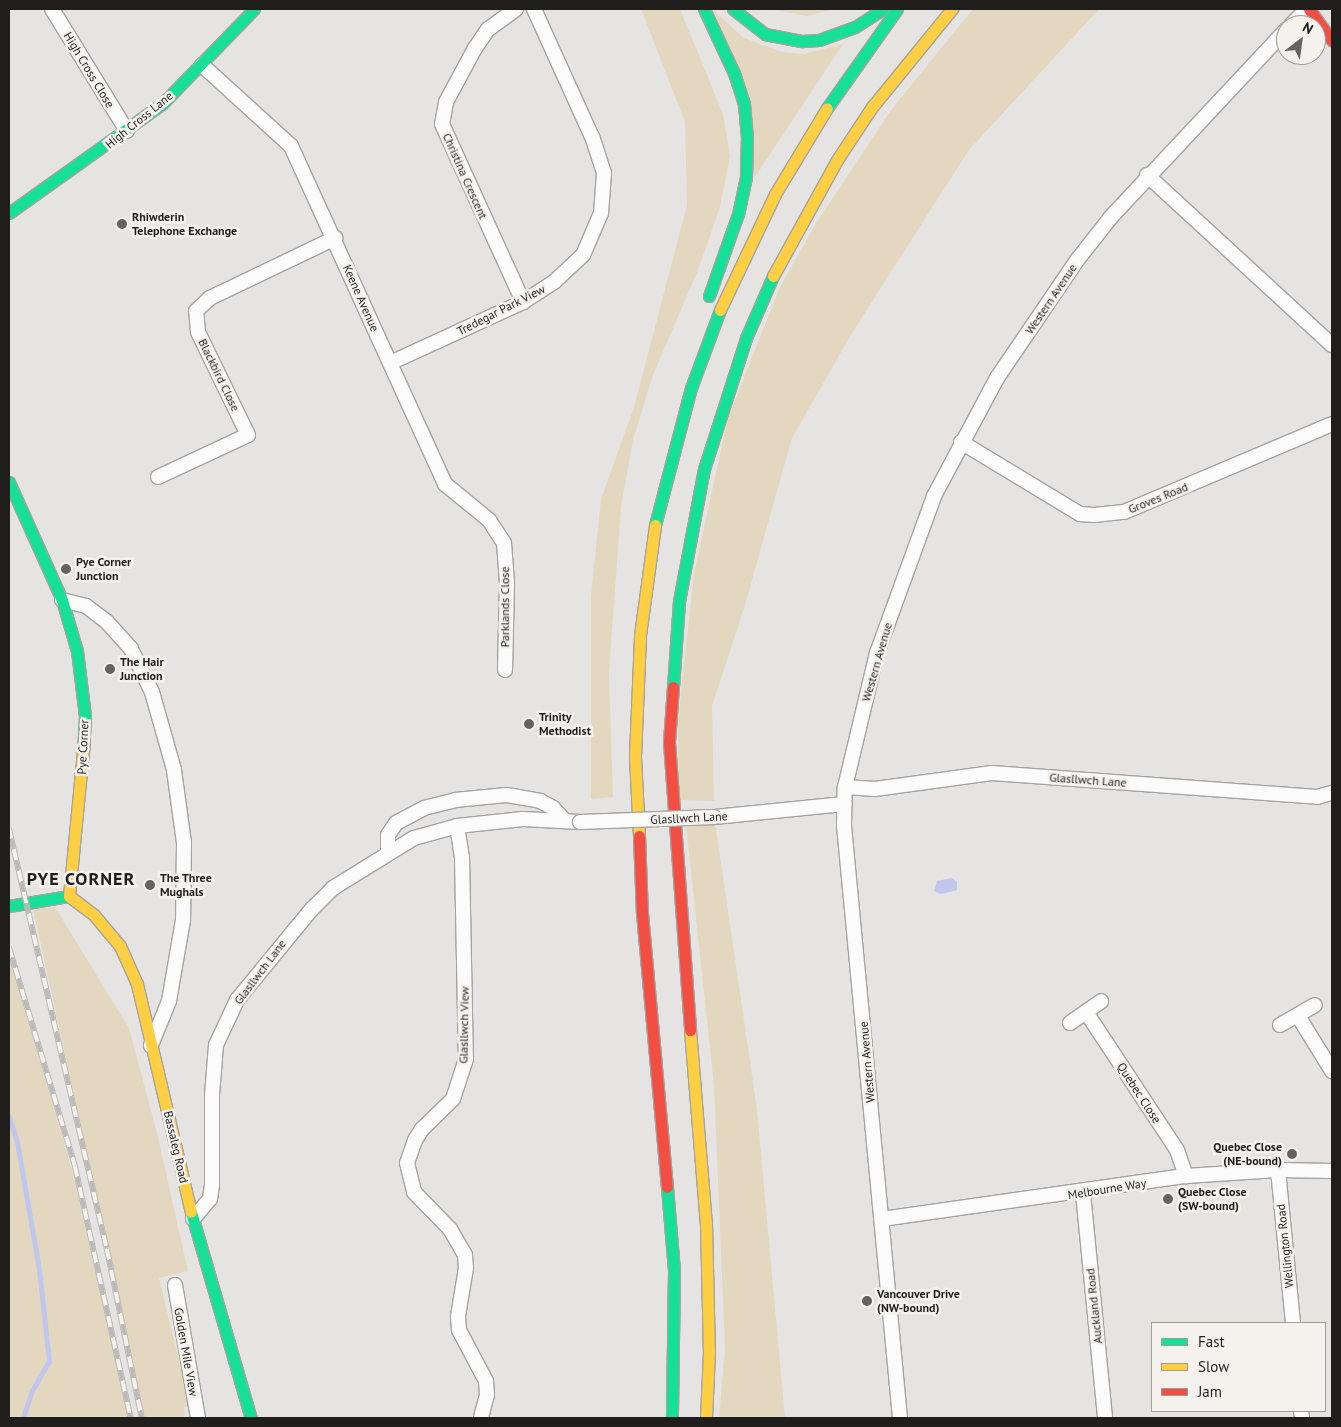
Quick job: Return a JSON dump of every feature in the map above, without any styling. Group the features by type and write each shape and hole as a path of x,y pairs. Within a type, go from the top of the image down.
{"main road":[{"name":"High Cross Lane","path":"9,213 127,131 162,104 202,65 254,9"},
{"path":"704,9 732,66 744,104 748,136 746,178 738,214 704,309"},
{"path":"733,9 764,34 785,40 802,41 819,40 855,27 883,9"},
{"path":"658,506 691,388 729,286 775,194 824,113 897,9"},
{"path":"706,1418 709,1352 706,1223 676,878 669,742 679,601 710,450 746,338 773,275 837,160 867,114 952,9"},
{"path":"1308,9 1332,42"},
{"path":"670,417 640,634 635,756 642,913 674,1270 672,1418"},
{"name":"Pye Corner","path":"9,482 62,600 77,651 85,716 69,896"},
{"path":"9,906 69,896"},
{"name":"Bassaleg Road","path":"69,896 94,915 120,946 137,984 193,1219 251,1418"}],"street":[{"name":"High Cross Close","path":"52,9 127,131"},
{"name":"Christina Crescent","path":"516,9 488,30 475,48 446,102 442,124 523,302"},
{"name":"Tredegar Park View","path":"390,363 523,302 556,282 583,255 601,213 604,173 592,137 534,9"},
{"name":"Western Avenue","path":"900,1418 844,804 845,787 878,653 934,496 961,442 997,378 1078,259 1147,175 1276,40"},
{"name":"Keene Avenue","path":"202,65 291,146 335,238 445,484 489,520 504,543"},
{"path":"1147,175 1332,345"},
{"name":"Blackbird Close","path":"158,477 248,435 198,332 196,311 210,298 335,238"},
{"name":"Groves Road","path":"961,442 1074,510 1094,515 1124,512 1332,424"},
{"name":"Parklands Close","path":"504,543 507,583 504,670"},
{"path":"62,600 86,606 106,622 131,649 152,692 174,770 184,843 183,920 169,1001 151,1045"},
{"name":"Glasllwch Lane","path":"845,787 874,789 992,772 1317,797 1332,794"},
{"path":"388,853 388,835 396,822 424,808 455,800 507,795 540,801 554,808 564,820"},
{"name":"Glasllwch Lane","path":"193,1219 210,1199 214,1163 213,1066 216,1046 237,1000 311,910 334,888 388,853 414,838 457,826 523,820 580,822 714,817 844,804"},
{"name":"Glasllwch View","path":"457,826 462,857 466,1059 453,1099 418,1134 407,1163 414,1192 450,1229 465,1255 466,1268 458,1316 459,1330 486,1381 487,1395 481,1418"},
{"path":"1070,1023 1101,1001"},
{"path":"1280,1025 1315,1005"},
{"name":"Quebec Close","path":"1086,1012 1177,1150 1186,1176"},
{"path":"1298,1016 1332,1071"},
{"name":"Melbourne Way","path":"882,1220 1083,1193 1186,1176 1278,1170 1332,1171"},
{"name":"Wellington Road","path":"1278,1170 1293,1322"},
{"name":"Auckland Road","path":"1083,1193 1105,1418"},
{"name":"Golden Mile View","path":"175,1285 198,1418"}],"shaded area":[{"path":"641,9 680,9 723,114 730,156 720,207 698,270 653,375 633,440 621,507 609,673 613,797 591,799 591,596 601,499 634,407 687,205 685,122"},
{"path":"712,9 744,38 783,52 803,54 843,44 755,177"},
{"path":"768,9 834,9 807,16"},
{"path":"973,9 1099,9 969,150 852,333 792,438 745,605 712,706 714,801 679,800 678,720 694,573 728,418 780,287 815,225 891,110"},
{"path":"715,822 757,1109 785,1418 719,1418 725,1348 714,1086 686,825"},
{"path":"55,907 129,1028 158,1137 188,1271 159,1278 190,1406 184,1407 186,1418 145,1418 33,909"},
{"path":"9,956 71,1166 129,1418 9,1418"}],"water":[{"path":"952,878 957,882 957,890 941,894 934,891 937,881"}],"waterway":[{"path":"9,1116 17,1142 39,1269 49,1361 32,1390 23,1418"}],"railway":[{"path":"9,828 107,1249 142,1418"},
{"path":"9,947 75,1166 131,1418"}],"traffic: fast":[{"path":"9,213 162,104 254,9"},
{"path":"704,9 734,73 744,104 747,136 746,177 738,214 709,296"},
{"path":"733,9 765,34 802,41 819,40 855,27 883,9"},
{"path":"827,108 897,9"},
{"path":"673,687 679,601 704,469 746,338 773,276"},
{"path":"655,525 691,388 720,310"},
{"path":"9,482 62,600 77,651 85,716 83,751"},
{"path":"9,906 69,896"},
{"path":"667,1187 674,1270 672,1418"},
{"path":"191,1212 251,1418"}],"traffic: slow":[{"path":"773,276 837,160 872,107 952,9"},
{"path":"720,310 775,194 827,108"},
{"path":"639,836 635,756 640,635 655,525"},
{"path":"69,896 83,751"},
{"path":"69,896 94,915 120,946 137,984 191,1212"},
{"path":"690,1030 706,1223 709,1352 706,1418"}],"traffic: jam":[{"path":"1309,9 1332,41"},
{"path":"673,687 669,742 690,1030"},
{"path":"639,836 642,913 667,1187"}],"place":[{"name":"Rhiwderin Telephone Exchange","path":"122,224"},
{"name":"Pye Corner Junction","path":"66,569"},
{"name":"The Hair Junction","path":"110,669"},
{"name":"Trinity Methodist","path":"529,724"},
{"name":"The Three Mughals","path":"150,885"},
{"name":"Quebec Close (NE-bound)","path":"1292,1154"},
{"name":"Quebec Close (SW-bound)","path":"1168,1199"},
{"name":"Vancouver Drive (NW-bound)","path":"867,1301"}],"district":[{"name":"PYE CORNER","path":"81,879"}]}
